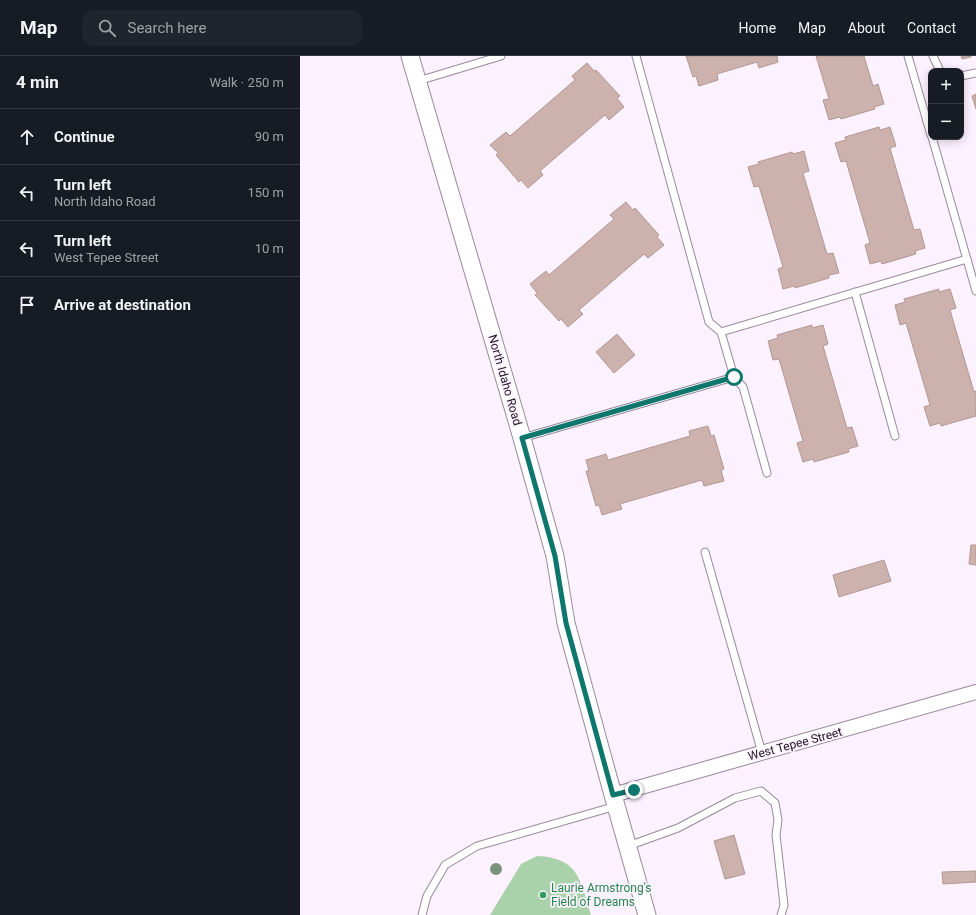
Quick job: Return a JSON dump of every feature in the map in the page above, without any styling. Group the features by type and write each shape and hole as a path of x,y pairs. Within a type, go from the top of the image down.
{"street":[{"name":"North Idaho Road","path":"410,56 555,556 566,623 614,800 648,915"},
{"name":"West Tepee Street","path":"614,800 762,753 976,692"}],"lane":[{"path":"418,81 501,56"},
{"path":"636,56 709,322 721,332 734,377 743,387 767,473"},
{"path":"908,56 928,126"},
{"path":"933,56 939,68"},
{"path":"964,75 976,73"},
{"path":"932,140 976,291"},
{"path":"721,332 967,259"},
{"path":"854,292 895,436"},
{"path":"522,438 734,377"},
{"path":"705,552 762,753"},
{"path":"628,846 678,828 735,798 761,791 775,803 778,820 776,836 784,905 781,915"},
{"path":"422,915 427,896 445,865 477,846 614,800"}],"green space":[{"name":"Laurie Armstrong's Field of Dreams","path":"537,856 562,861 570,867 580,882 591,915 490,915 521,864"}],"building":[{"path":"686,56 777,56 778,62 759,68 757,62 717,74 718,80 699,86 696,76 693,77"},
{"path":"816,56 864,56 873,86 878,84 884,104 874,107 875,109 841,119 840,117 829,120 823,100 829,99"},
{"path":"961,56 971,56 971,57 962,59"},
{"path":"587,63 594,71 596,70 620,96 617,98 624,107 609,120 605,115 540,171 543,175 528,188 521,180 519,182 496,155 498,153 490,145 506,132 510,136 575,80 572,76"},
{"path":"976,94 976,109 972,96"},
{"path":"879,127 880,130 890,127 896,146 890,148 914,230 920,229 925,248 915,251 916,254 882,264 881,261 870,264 865,245 870,243 846,161 841,162 835,143 846,140 845,137"},
{"path":"804,151 809,171 803,173 827,254 833,253 839,273 829,275 829,278 795,288 794,286 783,289 778,269 783,267 759,186 754,187 748,167 759,164 758,162 792,152 793,154"},
{"path":"626,202 633,210 635,208 659,235 657,237 664,245 648,258 644,254 579,310 583,314 568,327 561,319 559,321 535,295 537,293 530,284 546,271 549,275 614,219 610,215"},
{"path":"939,289 939,292 950,289 956,308 950,310 974,392 976,391 976,416 941,426 940,423 930,426 924,407 930,405 906,323 900,325 895,305 905,302 904,299"},
{"path":"812,325 812,328 823,325 828,344 823,346 847,428 852,427 858,446 848,449 849,452 814,462 813,459 803,462 797,443 803,441 779,359 773,360 768,341 778,338 777,335"},
{"path":"617,334 635,355 614,373 596,352"},
{"path":"708,426 711,436 714,435 724,469 721,470 724,481 704,486 702,480 620,504 622,509 602,515 599,505 596,506 586,471 589,471 586,460 606,454 608,460 690,436 689,431"},
{"path":"971,545 976,545 976,565 969,564"},
{"path":"884,560 891,581 839,597 833,575"},
{"path":"734,835 745,874 725,879 714,841"},
{"path":"976,871 976,882 943,884 942,872"}],"place":[{"name":"Laurie Armstrong's Field of Dreams","path":"543,895"}],"route":[{"path":"634,790 613,795 566,623 555,556 522,438 734,377"}]}
